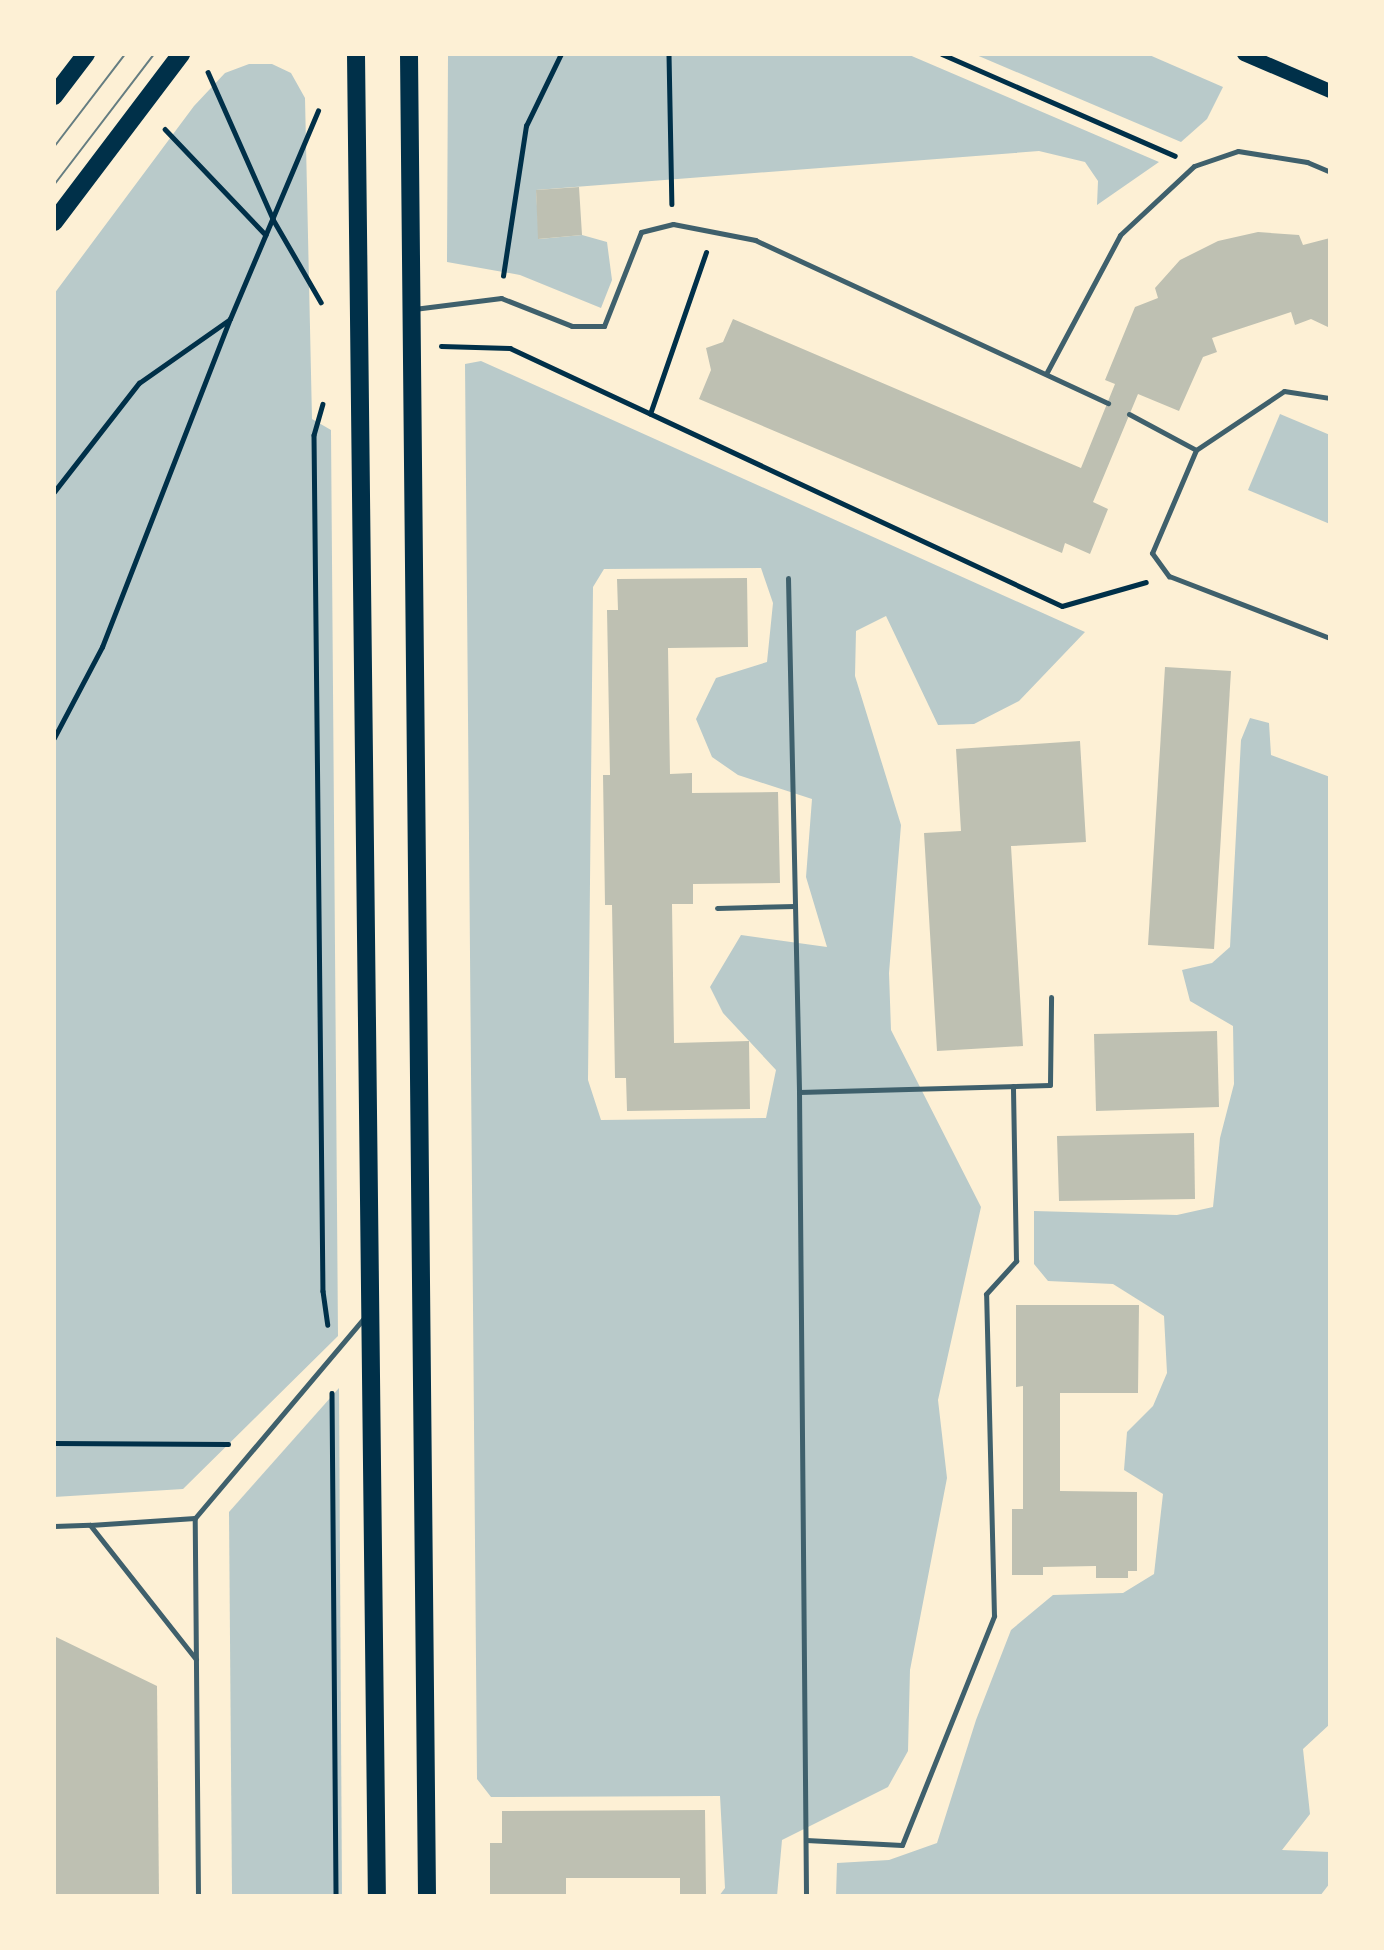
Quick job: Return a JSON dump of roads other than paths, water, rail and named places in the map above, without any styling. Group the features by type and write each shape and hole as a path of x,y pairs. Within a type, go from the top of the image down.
{"main road":[{"path":"54,96 86,54"},
{"path":"54,222 181,54"},
{"path":"409,54 427,1896"},
{"path":"1244,54 1330,91"},
{"path":"353,59 377,1896"}],"lane":[{"path":"1047,372 1120,235 1194,166 1238,151 1307,162 1330,172"},
{"path":"410,309 501,298 572,326 604,326 641,232 673,224 755,240 1047,372 1108,403"},
{"path":"1330,398 1284,391 1196,450 1152,553 1169,576 1330,638"},
{"path":"1129,414 1196,450"},
{"path":"788,578 799,1092 806,1896"},
{"path":"717,908 795,906"},
{"path":"799,1092 1051,1085 1051,997"},
{"path":"806,1840 902,1845 994,1616 986,1294 1016,1261 1013,1086"},
{"path":"198,1896 195,1518 369,1313"},
{"path":"54,1526 195,1518"},
{"path":"90,1525 196,1659"}],"tram line":[{"path":"54,147 125,54"},
{"path":"54,185 154,54"}]}
